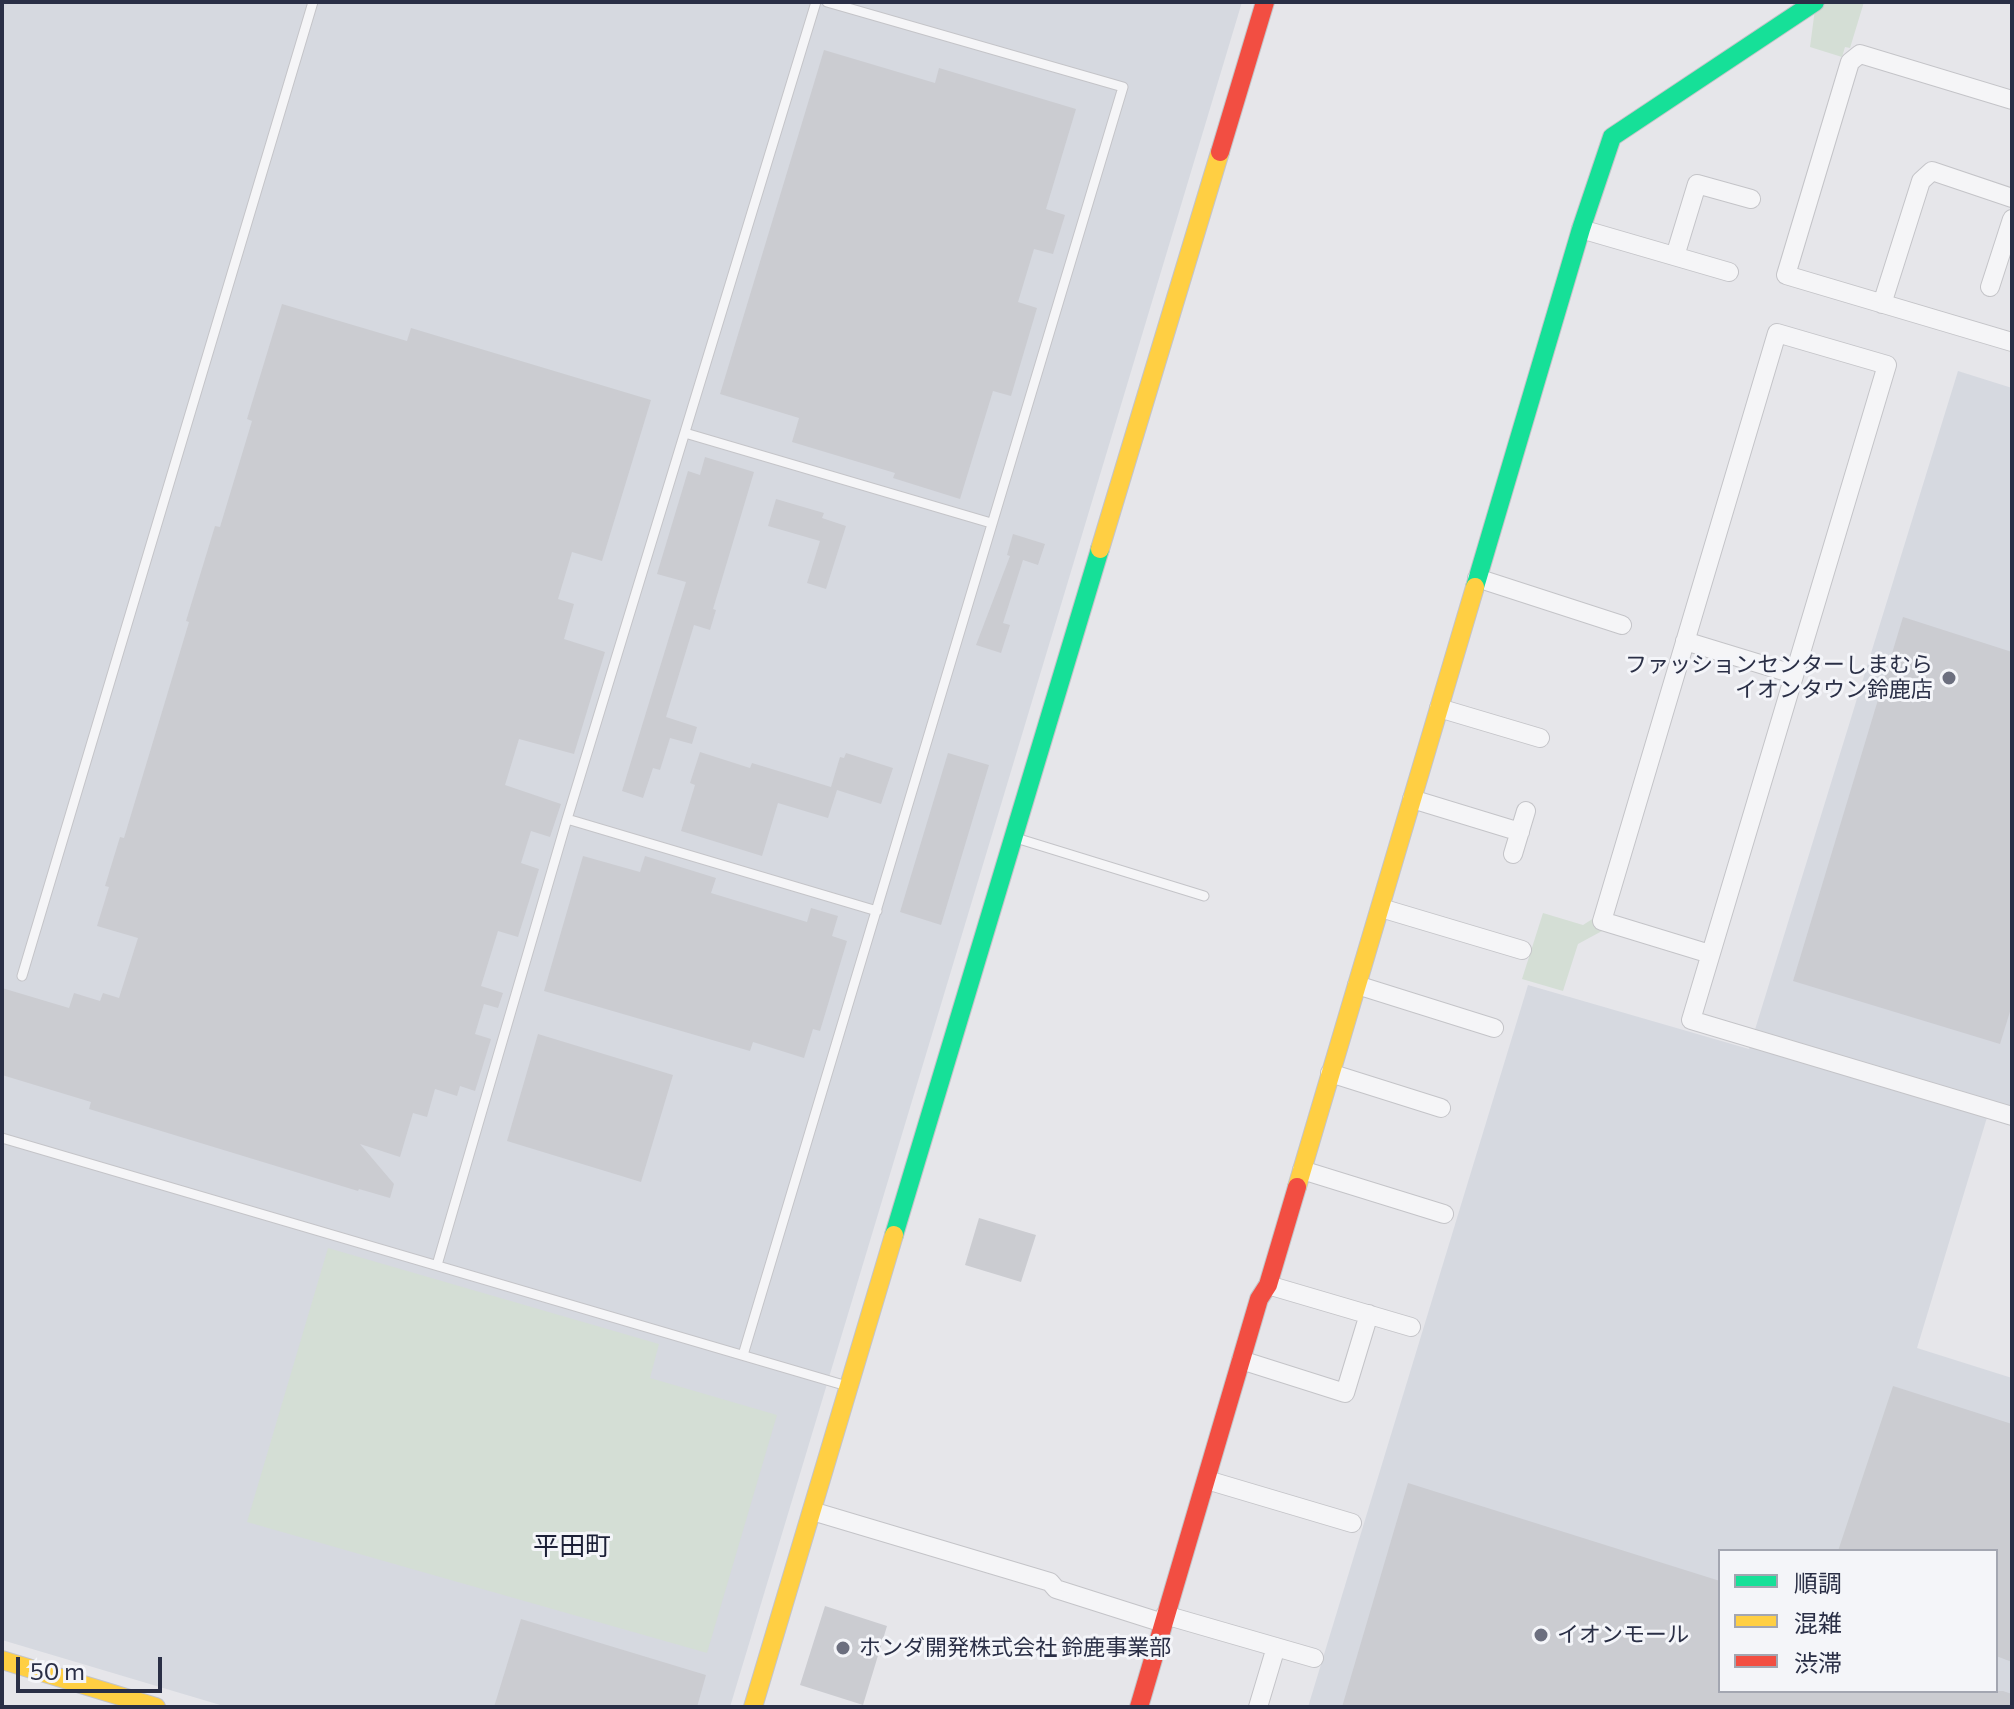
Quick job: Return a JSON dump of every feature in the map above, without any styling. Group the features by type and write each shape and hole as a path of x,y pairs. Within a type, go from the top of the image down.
{"street":[{"path":"753,1707 1265,2"},
{"path":"1139,1707 1259,1299 1268,1285 1381,908 1581,229 1612,137 1815,2"},
{"path":"2012,100 1860,54 1850,62 1786,275 2012,342"},
{"path":"1882,304 1921,181 1932,171 2012,198"},
{"path":"1675,256 1697,184 1751,199"},
{"path":"1990,287 2012,219"},
{"path":"1581,229 1729,272"},
{"path":"1710,954 1602,921 1777,333 1887,365 1691,1020 2012,1116"},
{"path":"1477,578 1622,625"},
{"path":"1685,641 1793,674"},
{"path":"1439,708 1540,738"},
{"path":"1412,799 1520,832"},
{"path":"1513,854 1526,811"},
{"path":"1381,908 1522,950"},
{"path":"1357,985 1494,1028"},
{"path":"1330,1073 1441,1108"},
{"path":"1302,1170 1444,1214"},
{"path":"1268,1285 1411,1327"},
{"path":"1241,1360 1345,1393 1369,1314"},
{"path":"1207,1480 1352,1523"},
{"path":"812,1511 1050,1582 1056,1589 1314,1658"},
{"path":"1258,1707 1276,1647"},
{"path":"2,1660 156,1707"}],"lane":[{"path":"22,976 313,2"},
{"path":"437,1265 567,819 816,2"},
{"path":"743,1355 1123,87 827,2"},
{"path":"685,433 991,523"},
{"path":"567,819 877,911"},
{"path":"1013,837 1204,896"},
{"path":"2,1138 850,1387"}],"shaded area":[{"path":"2,2 1242,2 730,1707 227,1707 2,1640"},
{"path":"1826,2 1864,2 1850,48 1845,47 1842,57 1810,47 1815,9"},
{"path":"1958,371 2012,388 2012,1106 1992,1101 1917,1348 2012,1378 2012,1707 1308,1707 1528,985 1749,1049"},
{"path":"1543,913 1583,925 1594,918 1602,931 1578,944 1563,991 1522,979"},
{"path":"328,1248 659,1344 650,1378 777,1415 707,1653 247,1522"}],"building":[{"path":"824,50 935,83 939,68 1076,109 1046,209 1065,215 1053,254 1034,249 1018,302 1037,308 1011,396 993,391 960,499 893,478 895,473 792,442 799,418 720,394"},
{"path":"282,304 407,341 411,328 651,400 602,561 572,552 558,599 574,604 564,639 605,652 574,754 519,739 505,785 561,804 550,837 531,831 521,863 539,869 518,937 498,931 481,986 503,993 498,1008 484,1004 475,1034 491,1039 475,1091 460,1086 457,1096 435,1089 427,1117 413,1113 400,1157 360,1144 394,1184 390,1198 89,1109 91,1102 2,1075 2,988 69,1008 74,993 100,1001 103,993 119,998 138,938 97,926 109,887 105,886 120,837 124,838 215,526 220,527 252,421 247,419"},
{"path":"705,457 754,472 713,609 716,610 710,630 694,625 666,717 697,727 692,744 670,738 660,770 653,768 643,798 622,791 686,582 657,574 688,471 700,475"},
{"path":"776,499 824,513 822,518 846,526 826,589 807,583 820,541 768,526"},
{"path":"1013,534 1045,544 1038,565 1023,560 1003,623 1010,625 1001,653 976,645 1010,556 1007,555"},
{"path":"1903,617 2012,652 2012,1005 2000,1044 1793,981"},
{"path":"700,752 750,768 752,763 831,787 840,757 844,758 846,753 893,768 881,804 837,790 828,818 778,803 762,856 681,831 695,785 690,783"},
{"path":"948,753 989,765 941,925 900,912"},
{"path":"583,856 640,872 645,856 716,878 711,893 807,922 811,908 838,916 832,936 847,941 820,1031 813,1029 804,1058 753,1042 750,1051 544,991"},
{"path":"538,1034 673,1075 641,1182 507,1141"},
{"path":"979,1218 1036,1235 1021,1282 965,1265"},
{"path":"1893,1386 2012,1424 2012,1662 1998,1657 1998,1549 1839,1549"},
{"name":"イオンモール","path":"1408,1483 1718,1580 1718,1693 2003,1691 2012,1694 2012,1707 1342,1707"},
{"path":"825,1606 887,1626 863,1705 800,1685"},
{"path":"521,1619 706,1675 697,1707 494,1707"}],"traffic: fast":[{"path":"1475,587 1581,229 1612,137 1815,2"},
{"path":"894,1235 1100,549"}],"traffic: slow":[{"path":"1100,549 1220,152"},
{"path":"1297,1187 1475,587"},
{"path":"753,1707 894,1235"},
{"path":"2,1660 156,1707"}],"traffic: jam":[{"path":"1220,152 1265,2"},
{"path":"1139,1707 1259,1299 1268,1285 1297,1187"}],"place":[{"name":"ファッションセンターしまむら イオンタウン鈴鹿店","path":"1949,678"},
{"name":"イオンモール","path":"1541,1635"},
{"name":"ホンダ開発株式会社 鈴鹿事業部","path":"843,1648"}],"district":[{"name":"平田町","path":"572,1546"}]}
